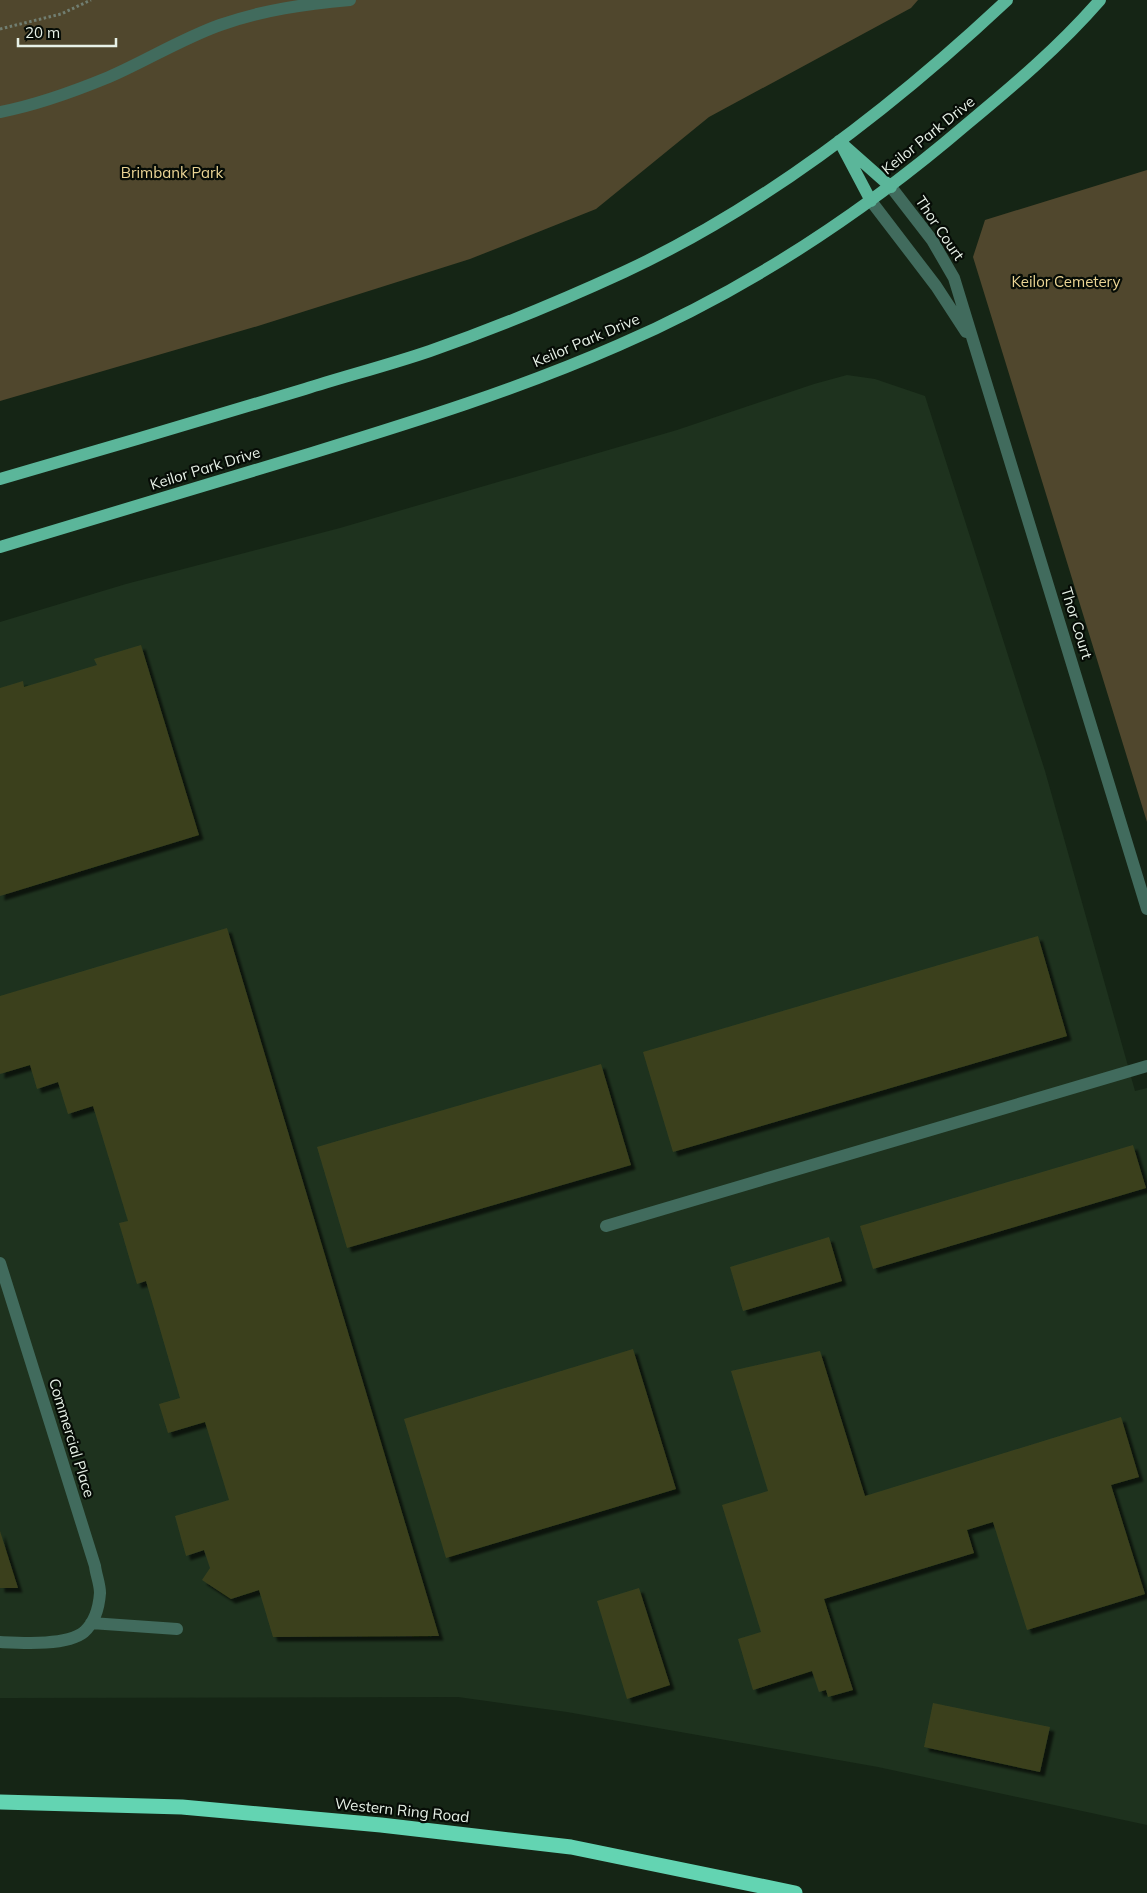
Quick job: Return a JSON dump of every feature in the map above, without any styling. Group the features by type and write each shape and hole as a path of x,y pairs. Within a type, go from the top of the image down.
{"highway":[{"name":"Western Ring Road","path":"0,1802 182,1807 381,1825 571,1847 795,1893"}],"main road":[{"path":"0,479 429,352 524,315 626,271 722,220 807,165 886,106 966,38 1007,0"},
{"name":"Keilor Park Drive","path":"0,547 423,419 517,387 622,344 723,294 817,239 891,187 1025,76 1100,0"},
{"path":"839,141 891,187"},
{"path":"839,141 870,201"}],"street":[{"path":"0,112 60,95 110,76 169,47 219,26 271,11 313,3 350,0"},
{"name":"Thor Court","path":"891,187 932,240 954,278 1147,909"},
{"name":"Thor Court","path":"870,201 936,286 975,347"},
{"path":"606,1226 1147,1066"},
{"name":"Commercial Place","path":"0,1263 95,1566 100,1591 98,1609 92,1623"},
{"path":"0,1642 61,1640 84,1632 92,1623 177,1629"}],"path":[{"path":"0,29 61,14 91,0"}],"shaded area":[{"path":"847,375 875,379 925,396 1045,771 1135,1091 1147,1088 1147,1825 878,1767 567,1712 458,1697 0,1698 0,622 126,584 340,528 677,430 814,384"}],"green space":[{"name":"Brimbank Park","path":"0,0 918,0 911,8 709,117 596,209 470,259 258,326 0,401"},
{"name":"Keilor Cemetery","path":"1147,170 1147,822 973,257 985,220"}],"building":[{"path":"141,645 199,835 0,896 0,688 23,681 24,687 97,665 94,659"},
{"path":"227,928 439,1636 273,1637 259,1590 231,1599 202,1580 210,1568 204,1550 186,1556 175,1516 229,1500 205,1422 168,1433 159,1404 180,1398 146,1281 137,1284 119,1223 128,1221 93,1106 68,1114 58,1082 37,1089 30,1065 0,1074 0,996"},
{"path":"1038,936 1067,1036 673,1152 643,1052"},
{"path":"601,1064 631,1165 347,1248 317,1147"},
{"path":"1133,1145 1146,1188 873,1269 860,1226"},
{"path":"829,1237 842,1281 743,1311 730,1267"},
{"path":"633,1349 676,1489 446,1558 404,1419"},
{"path":"820,1351 865,1496 1121,1417 1139,1477 1111,1485 1145,1594 1027,1630 993,1522 967,1530 974,1553 824,1599 853,1690 828,1697 826,1690 819,1692 812,1671 753,1690 738,1639 761,1632 722,1505 768,1491 731,1371"},
{"path":"0,1531 18,1588 0,1588"},
{"path":"639,1588 670,1685 627,1699 597,1601"},
{"path":"933,1703 1050,1727 1040,1772 924,1747"}]}
